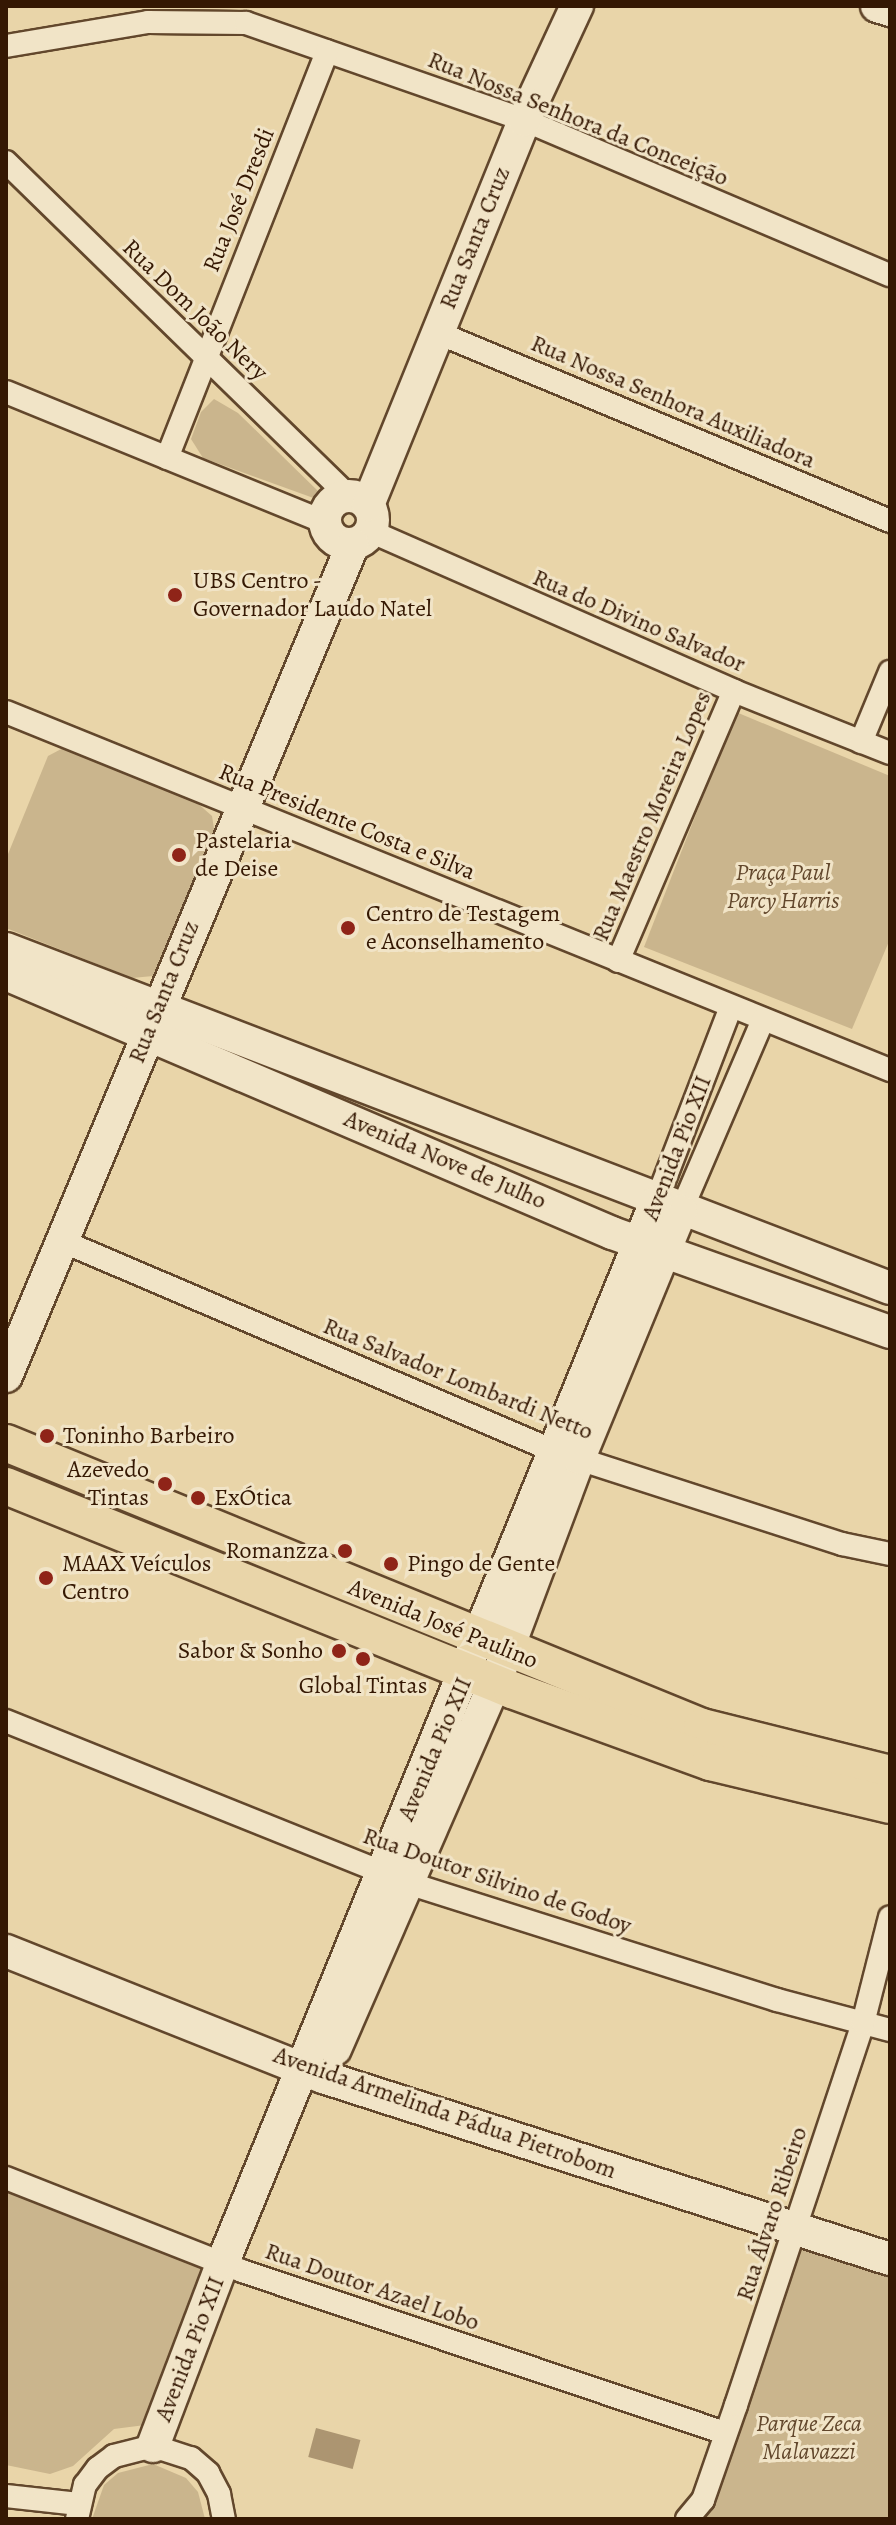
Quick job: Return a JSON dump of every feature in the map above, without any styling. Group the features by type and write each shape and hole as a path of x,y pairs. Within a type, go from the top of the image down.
{"main road":[{"name":"Avenida José Paulino","path":"6,1443 710,1762 890,1805"},
{"name":"Avenida José Paulino","path":"6,1486 487,1662 718,1733 890,1774"}],"street":[{"name":"Rua Santa Cruz","path":"6,1376 322,608 350,519 379,473 524,120 577,6"},
{"path":"877,6 890,10"},
{"name":"Rua Nossa Senhora da Conceição","path":"6,46 148,22 246,23 524,120 890,275"},
{"name":"Rua José Dresdi","path":"167,458 327,51"},
{"name":"Rua Dom João Nery","path":"6,162 205,355 350,519"},
{"name":"Rua Nossa Senhora Auxiliadora","path":"436,332 890,521"},
{"name":"Rua do Divino Salvador","path":"6,392 167,458 350,519 734,691 890,753"},
{"path":"861,742 890,672"},
{"name":"Rua Maestro Moreira Lopes","path":"618,961 734,691"},
{"name":"Rua Presidente Costa e Silva","path":"6,712 890,1070"},
{"name":"Avenida Nove de Julho","path":"6,949 153,1020 652,1248 890,1332"},
{"name":"Avenida Nove de Julho","path":"6,974 153,1020 890,1288"},
{"name":"Avenida Pio XII","path":"162,2447 233,2266 487,1662 566,1455 669,1206 731,1007"},
{"name":"Avenida Pio XII","path":"669,1206 763,1020"},
{"name":"Rua Salvador Lombardi Netto","path":"62,1241 566,1455 842,1544 890,1554"},
{"name":"Rua Doutor Silvino de Godoy","path":"6,1721 396,1878 890,2030"},
{"name":"Rua Álvaro Ribeiro","path":"687,2519 703,2500 863,2023 890,1917"},
{"name":"Avenida Armelinda Pádua Pietrobom","path":"6,1951 314,2072 890,2259"},
{"name":"Rua Doutor Azael Lobo","path":"6,2178 233,2266 725,2433"},
{"path":"6,2496 78,2512 98,2468 123,2452 162,2447 208,2473 219,2494 224,2519"}],"green space":[{"path":"214,399 238,413 320,493 319,500 203,458 191,439 201,412"},
{"name":"Praça Paul Parcy Harris","path":"736,712 890,776 890,939 852,1029 644,947"},
{"path":"65,747 195,801 212,816 215,835 161,970 153,976 132,978 6,928 6,859 48,756"},
{"path":"6,2186 216,2265 153,2424 114,2429 73,2466 50,2474 6,2465"},
{"name":"Parque Zeca Malavazzi","path":"794,2228 890,2259 890,2519 685,2519"},
{"path":"153,2464 186,2478 198,2492 205,2519 92,2519 104,2485 118,2473"}],"shaded area":[{"path":"316,2428 360,2440 353,2469 308,2457"}],"place":[{"name":"UBS Centro - Governador Laudo Natel","path":"175,595"},
{"name":"Pastelaria de Deise","path":"179,855"},
{"name":"Centro de Testagem e Aconselhamento","path":"348,928"},
{"name":"Toninho Barbeiro","path":"47,1436"},
{"name":"Azevedo Tintas","path":"165,1484"},
{"name":"ExÓtica","path":"198,1498"},
{"name":"Romanzza","path":"345,1551"},
{"name":"Pingo de Gente","path":"391,1564"},
{"name":"MAAX Veículos Centro","path":"46,1578"},
{"name":"Sabor & Sonho","path":"339,1651"},
{"name":"Global Tintas","path":"363,1659"}]}
